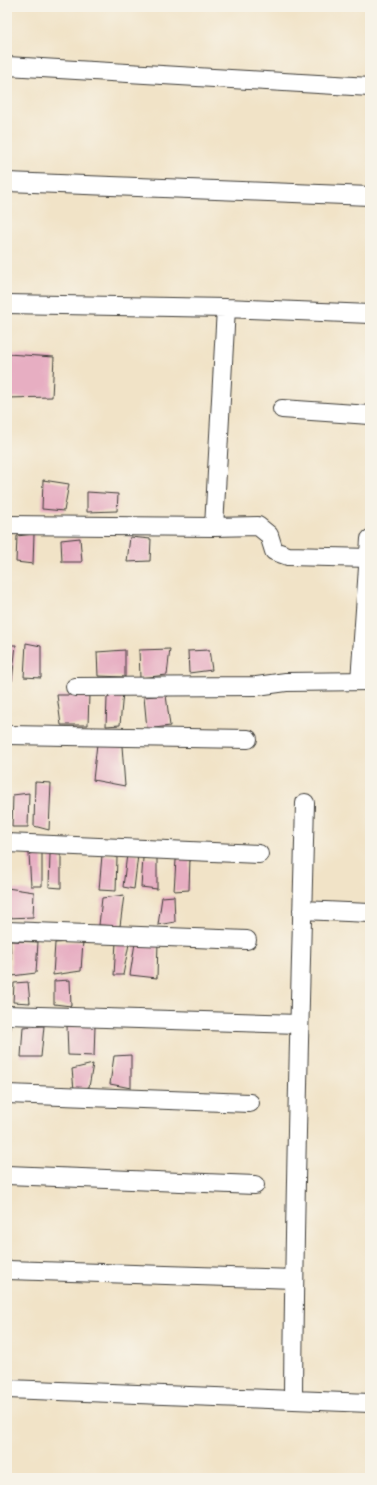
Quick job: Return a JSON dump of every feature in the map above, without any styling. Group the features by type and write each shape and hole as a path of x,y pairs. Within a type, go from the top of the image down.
{"street":[{"path":"7,66 370,87"},
{"path":"7,182 370,196"},
{"path":"7,304 226,308 370,314"},
{"path":"214,527 226,308"},
{"path":"282,409 370,415"},
{"path":"7,525 258,526 269,535 274,551 288,556 369,558"},
{"path":"75,687 257,686 286,682 365,681 370,539"},
{"path":"7,735 248,740"},
{"path":"293,1400 299,1024 305,803"},
{"path":"7,843 259,854"},
{"path":"302,910 370,913"},
{"path":"7,931 247,940"},
{"path":"7,1015 299,1024"},
{"path":"7,1094 250,1103"},
{"path":"7,1175 254,1185"},
{"path":"7,1270 294,1279"},
{"path":"7,1389 370,1403"}],"building":[{"path":"7,354 54,357 52,397 7,398"},
{"path":"43,480 69,484 64,511 42,509"},
{"path":"87,492 118,494 117,511 87,512"},
{"path":"34,534 33,564 16,562 17,536"},
{"path":"130,537 151,539 150,561 127,562"},
{"path":"80,538 82,562 62,562 61,540"},
{"path":"26,643 41,646 41,678 24,677"},
{"path":"7,645 16,645 12,681 7,679"},
{"path":"170,649 167,675 140,678 139,650"},
{"path":"125,650 125,677 98,676 97,652"},
{"path":"209,650 212,670 189,673 188,651"},
{"path":"123,692 120,725 106,726 107,698"},
{"path":"57,695 89,695 88,725 61,725"},
{"path":"166,695 170,726 147,729 144,697"},
{"path":"97,744 122,746 125,786 93,780"},
{"path":"35,782 51,783 49,830 34,826"},
{"path":"29,793 28,827 12,827 13,795"},
{"path":"42,852 42,886 31,886 29,854"},
{"path":"50,854 61,855 61,888 49,887"},
{"path":"127,854 138,855 134,889 123,887"},
{"path":"102,855 117,857 116,891 99,890"},
{"path":"143,858 157,858 157,889 141,887"},
{"path":"190,858 189,890 174,891 176,860"},
{"path":"7,888 34,892 33,917 7,918"},
{"path":"124,895 120,926 99,925 102,898"},
{"path":"174,896 175,922 158,925 162,897"},
{"path":"10,941 38,942 36,973 12,976"},
{"path":"83,941 81,971 53,975 55,943"},
{"path":"116,942 129,944 123,975 114,975"},
{"path":"158,942 157,978 130,975 135,943"},
{"path":"70,980 71,1006 54,1004 54,981"},
{"path":"28,982 30,1003 13,1002 14,983"},
{"path":"7,1022 12,1022 8,1044 7,1044"},
{"path":"44,1026 41,1057 21,1057 23,1027"},
{"path":"67,1026 95,1026 94,1056 68,1055"},
{"path":"131,1055 131,1088 110,1084 114,1056"},
{"path":"93,1064 89,1087 74,1090 72,1069"}]}
